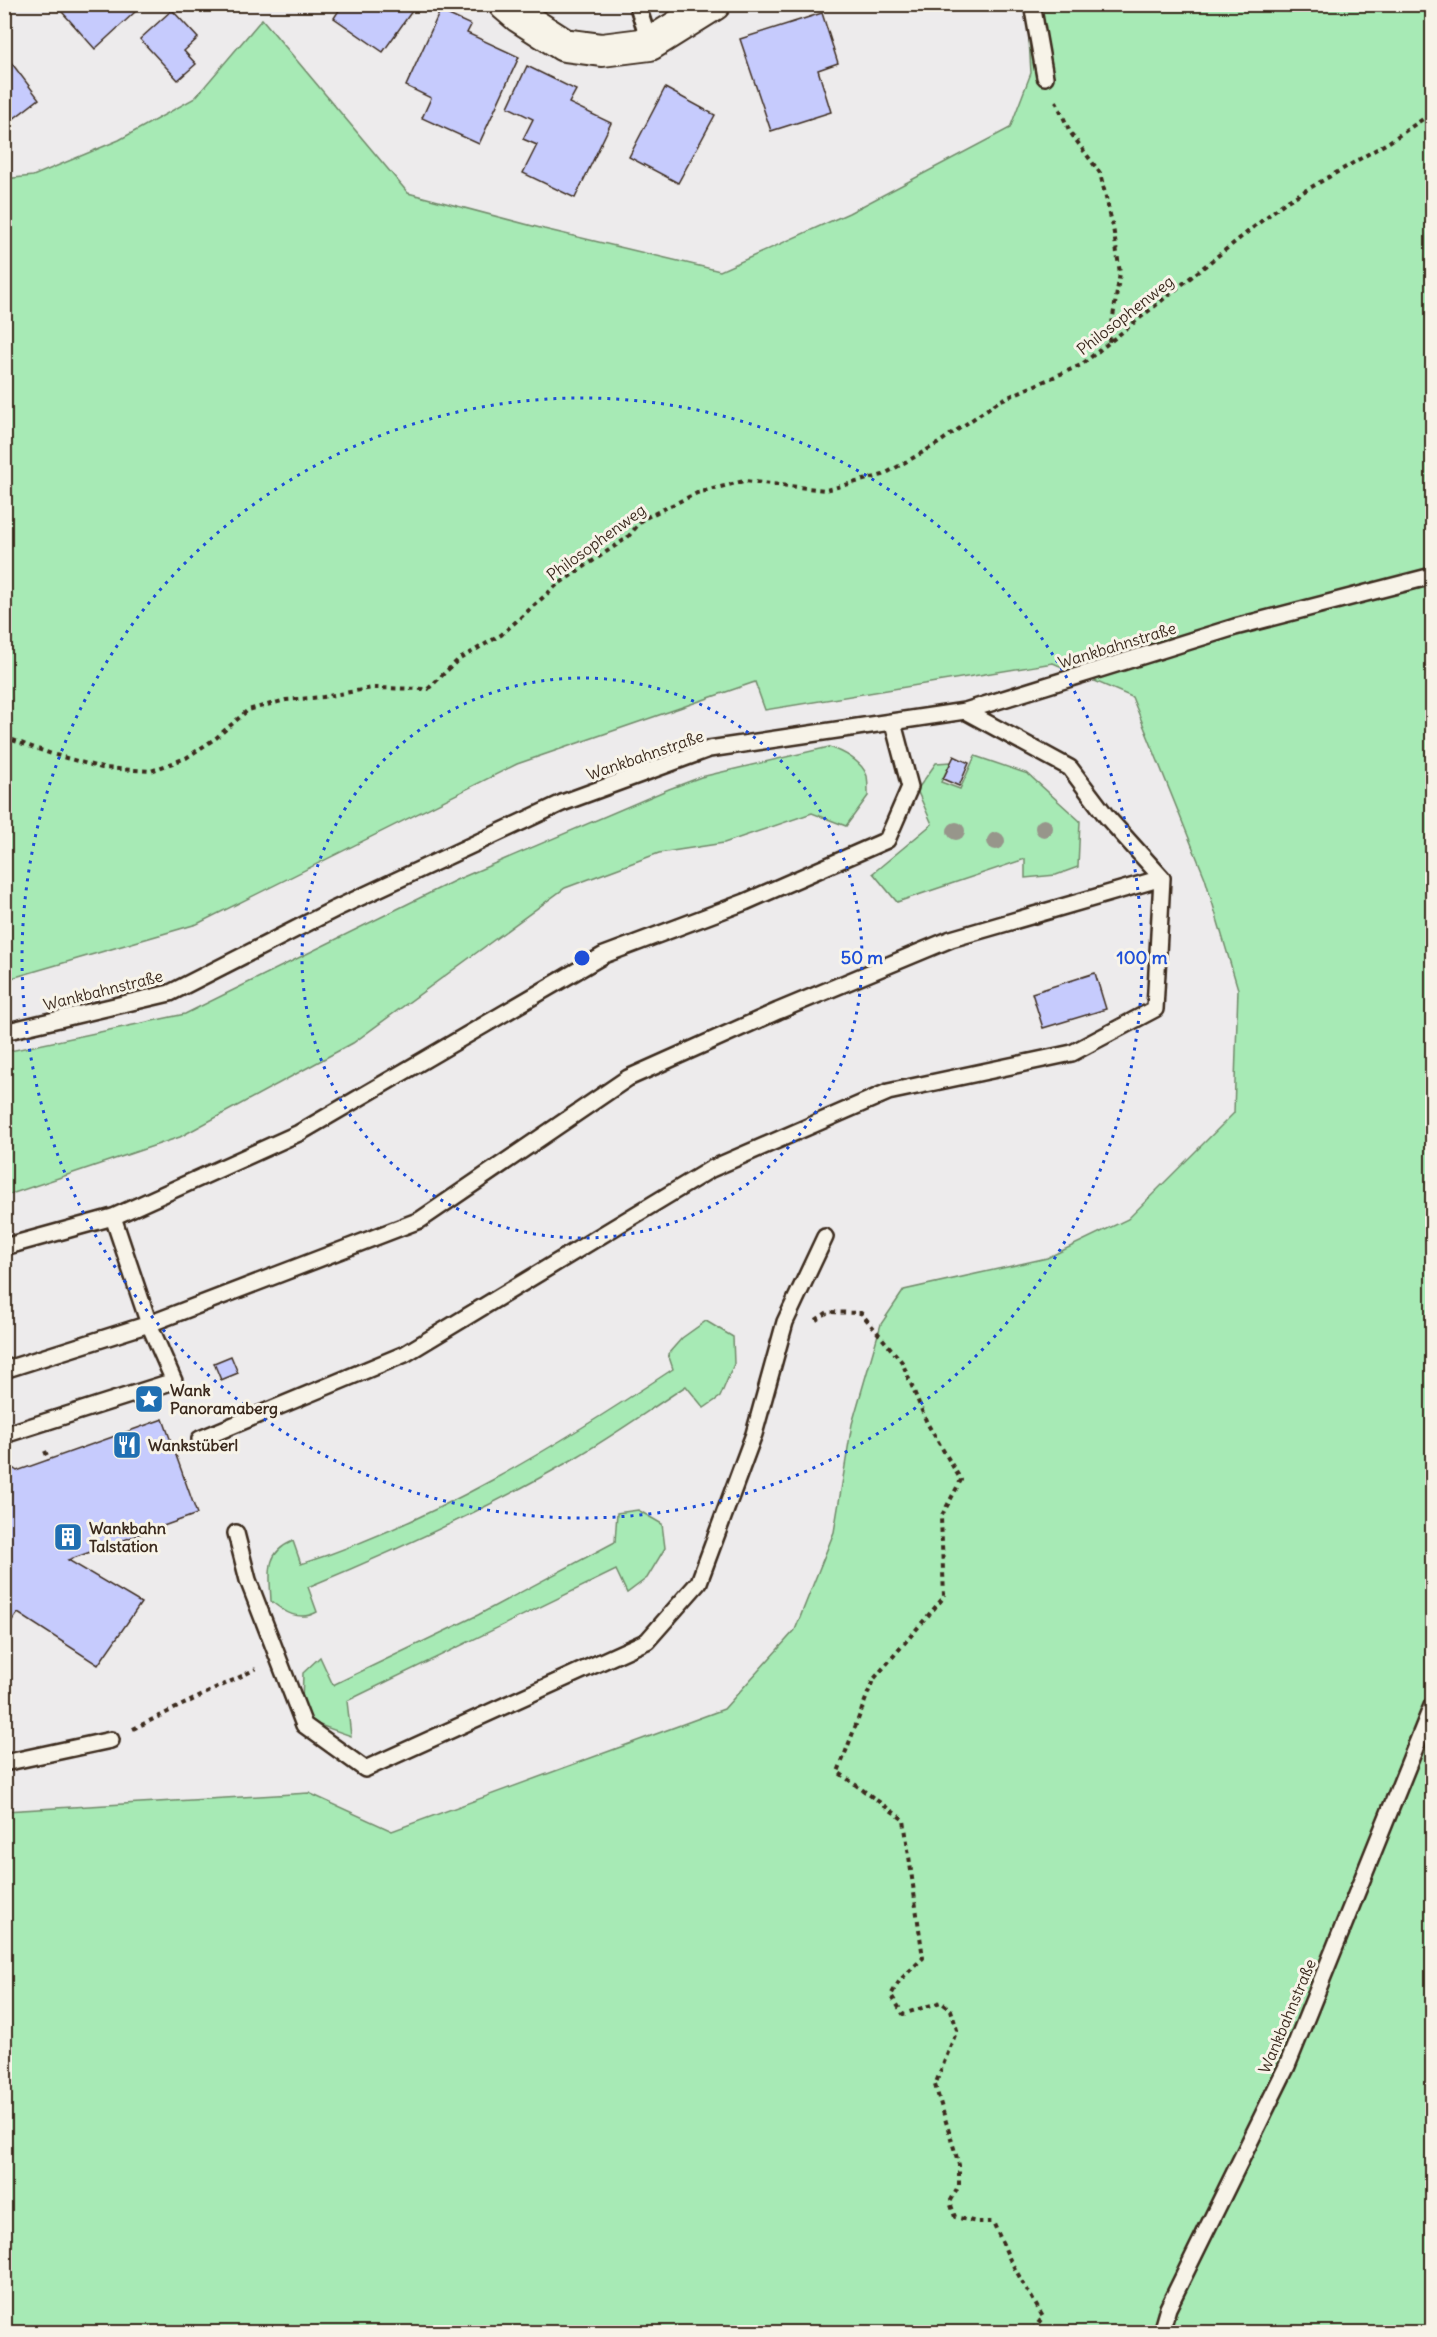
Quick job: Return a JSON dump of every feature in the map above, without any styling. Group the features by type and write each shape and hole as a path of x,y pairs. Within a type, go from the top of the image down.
{"street":[{"path":"505,4 519,16 564,45 602,50 650,44 714,4"}],"lane":[{"path":"637,4 650,44"},
{"path":"1032,4 1045,77"},
{"name":"Wankbahnstraße","path":"4,1032 170,993 335,909 562,803 709,750 965,711 1236,627 1432,576"},
{"path":"200,1439 405,1354 711,1169 888,1092 1072,1053 1155,1009 1162,878 1107,817 1070,768 965,711"},
{"path":"4,1246 113,1217 299,1133 604,956 745,902 887,840 910,787 893,723"},
{"path":"4,1370 149,1324 420,1220 628,1078 778,1011 951,939 1162,878"},
{"path":"4,1435 174,1381 149,1324 113,1217"},
{"path":"237,1533 248,1580 304,1725 365,1768 647,1641 699,1582 754,1434 785,1322 825,1237"},
{"name":"Wankbahnstraße","path":"1161,2332 1168,2308 1287,2066 1432,1706"},
{"path":"4,1763 111,1740"}],"path":[{"path":"1045,77 1070,132 1100,173 1113,227 1120,273 1109,343"},
{"name":"Philosophenweg","path":"4,737 102,768 151,771 186,758 216,738 248,710 286,700 323,697 372,688 428,689 458,660 501,635 556,585 627,538 643,519 697,493 744,481 826,490 883,475 937,444 999,400 1081,365 1284,202 1389,142 1432,114"},
{"path":"785,1322 806,1328 828,1312 861,1313 902,1362 927,1424 961,1480 941,1517 944,1597 873,1680 838,1772 904,1820 923,1958 900,1980 891,1995 903,2014 941,2002 951,2010 957,2030 934,2085 959,2165 959,2186 950,2202 955,2217 977,2222 993,2222 1011,2262 1043,2317 1031,2332"},
{"path":"111,1740 278,1658"}],"green space":[{"path":"1027,5 1432,5 1432,2332 5,2332 5,1811 309,1793 392,1831 724,1709 795,1630 834,1532 852,1424 881,1324 904,1290 1047,1258 1128,1219 1234,1113 1238,989 1205,878 1132,697 1053,663 765,710 755,682 517,764 197,924 5,980 4,179 33,176 119,140 195,98 262,19 408,193 544,229 720,271 849,213 1010,128 1031,73"},
{"path":"829,747 856,761 867,776 868,796 846,826 812,813 724,843 659,853 565,888 353,1043 180,1137 5,1196 5,1052 185,1014 456,880 669,789 701,777"},
{"path":"975,756 1028,774 1080,821 1078,867 1056,875 1025,878 1025,859 897,902 873,873 932,824 917,790 936,763 951,762 941,782 960,789"},
{"path":"706,1321 733,1337 734,1364 720,1397 704,1408 686,1386 589,1450 510,1494 410,1543 308,1587 317,1612 298,1616 281,1609 271,1601 271,1565 277,1552 284,1546 293,1541 301,1564 399,1526 494,1479 585,1426 673,1369 668,1354 682,1338"},
{"path":"638,1510 662,1524 665,1548 647,1578 627,1593 616,1570 347,1701 351,1736 311,1722 302,1704 303,1673 320,1657 333,1685 478,1615 615,1542 617,1513"}],"building":[{"path":"55,4 128,4 135,12 95,49"},
{"path":"343,4 417,4 383,52 334,18"},
{"path":"172,10 198,38 184,51 196,64 178,80 140,39"},
{"path":"440,11 471,25 467,33 519,57 479,144 422,118 431,98 406,86"},
{"path":"822,13 838,63 818,70 831,112 771,131 740,39"},
{"path":"4,53 39,99 4,126"},
{"path":"527,66 576,90 569,103 611,123 575,198 523,173 537,145 523,139 533,119 508,107"},
{"path":"665,88 715,115 678,183 629,157"},
{"path":"954,756 969,763 959,786 943,779"},
{"path":"1095,973 1106,1009 1043,1028 1032,993"},
{"path":"231,1356 238,1373 221,1380 214,1363"},
{"name":"Wankbahn Talstation","path":"163,1419 197,1514 68,1560 141,1603 98,1665 18,1613 4,1632 4,1462 17,1471"}],"place":[{"name":"Wank Panoramaberg","path":"149,1399"},
{"name":"Wankstüberl","path":"127,1445"},
{"name":"Wankbahn Talstation","path":"68,1537"}]}
